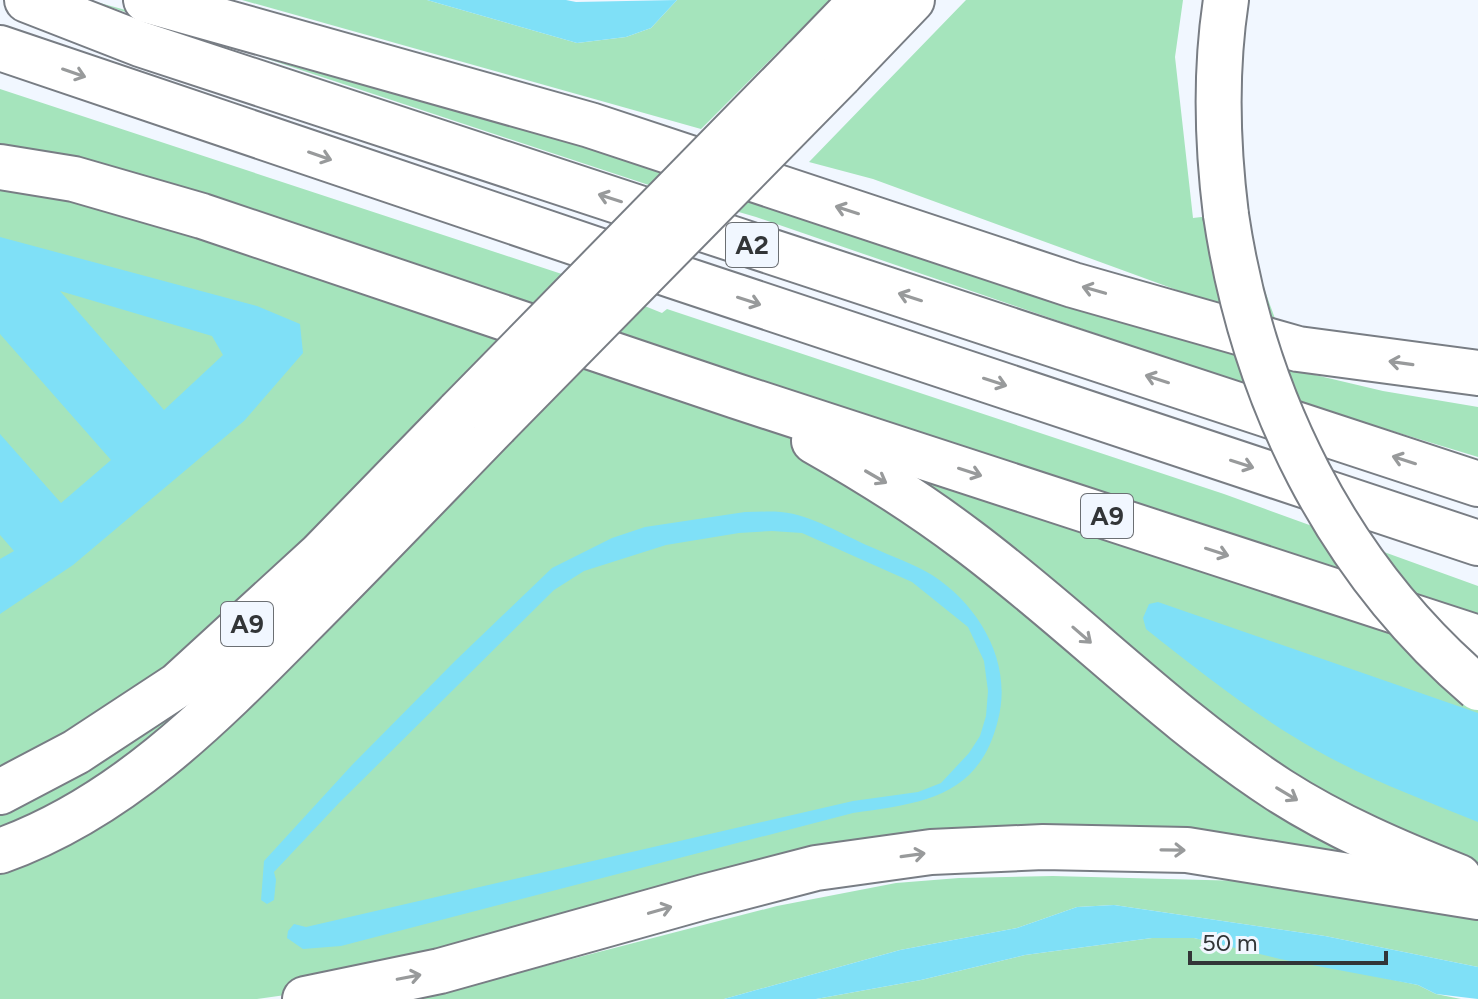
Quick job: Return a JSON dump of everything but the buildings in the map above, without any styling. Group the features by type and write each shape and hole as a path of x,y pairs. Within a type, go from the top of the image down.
{"highway":[{"name":"A2","path":"27,0 140,44 1478,484"},
{"name":"A2","path":"146,0 590,125 1073,285 1283,345 1478,373"},
{"name":"A9","path":"821,68 862,0"},
{"name":"A9","path":"0,792 76,752 178,685 320,555 478,419 821,68 912,0"},
{"path":"1226,0 1218,87 1219,156 1243,310 1267,386 1295,449 1368,571 1406,620 1478,688"},
{"name":"A2","path":"0,48 1478,543"},
{"name":"A9","path":"0,167 74,179 202,216 736,396 1478,638"},
{"path":"736,396 887,483 968,541 1154,698 1280,790 1375,841 1478,885"},
{"path":"0,851 27,841 87,810 149,766 218,709 478,419"},
{"path":"305,999 440,971 816,868 931,852 1043,847 1187,850 1478,897"}],"green space":[{"path":"89,0 696,166 1294,370 1383,391 1478,407 1478,457 1277,396 756,217 670,192"},
{"path":"242,0 427,0 577,43 626,37 651,28 677,0 830,0 701,129"},
{"path":"966,0 1183,0 1175,57 1193,218 1244,212 1278,327 873,179 809,162"},
{"path":"0,89 583,281 662,313 667,309 1224,494 1478,586 1478,869 1078,835 314,991 257,999 0,999"},
{"path":"1053,876 1244,881 1478,917 1478,967 1325,936 1114,905 1077,907 1017,928 900,950 724,999 417,999 777,906 896,883"},
{"path":"1152,938 1194,938 1418,985 1436,994 1461,999 816,999 921,980 1025,955"}],"water":[{"path":"427,0 677,0 651,28 626,37 577,43"},
{"path":"0,237 257,306 300,324 303,353 244,421 73,565 0,614 0,559 14,551 0,535 0,434 61,503 111,460 0,334","holes":["60,291 212,336 223,355 164,410"]},
{"path":"745,512 781,512 816,521 925,571 949,588 978,619 996,657 1001,678 1001,699 989,746 977,766 962,781 924,800 853,813 341,946 303,949 287,938 294,924 306,927 853,801 918,792 941,783 969,753 980,736 986,716 988,691 984,661 968,627 912,582 802,533 739,533 666,545 584,571 554,590 339,803 274,872 274,900 267,904 261,900 264,861 352,765 552,568 612,538 645,527"},
{"path":"1158,602 1478,713 1478,822 1335,761 1250,708 1146,629 1143,618 1149,604"},
{"path":"1114,905 1325,936 1478,967 1478,999 1436,994 1418,985 1280,959 1194,938 1152,938 1025,955 921,980 816,999 724,999 900,950 1017,928 1077,907"}]}
